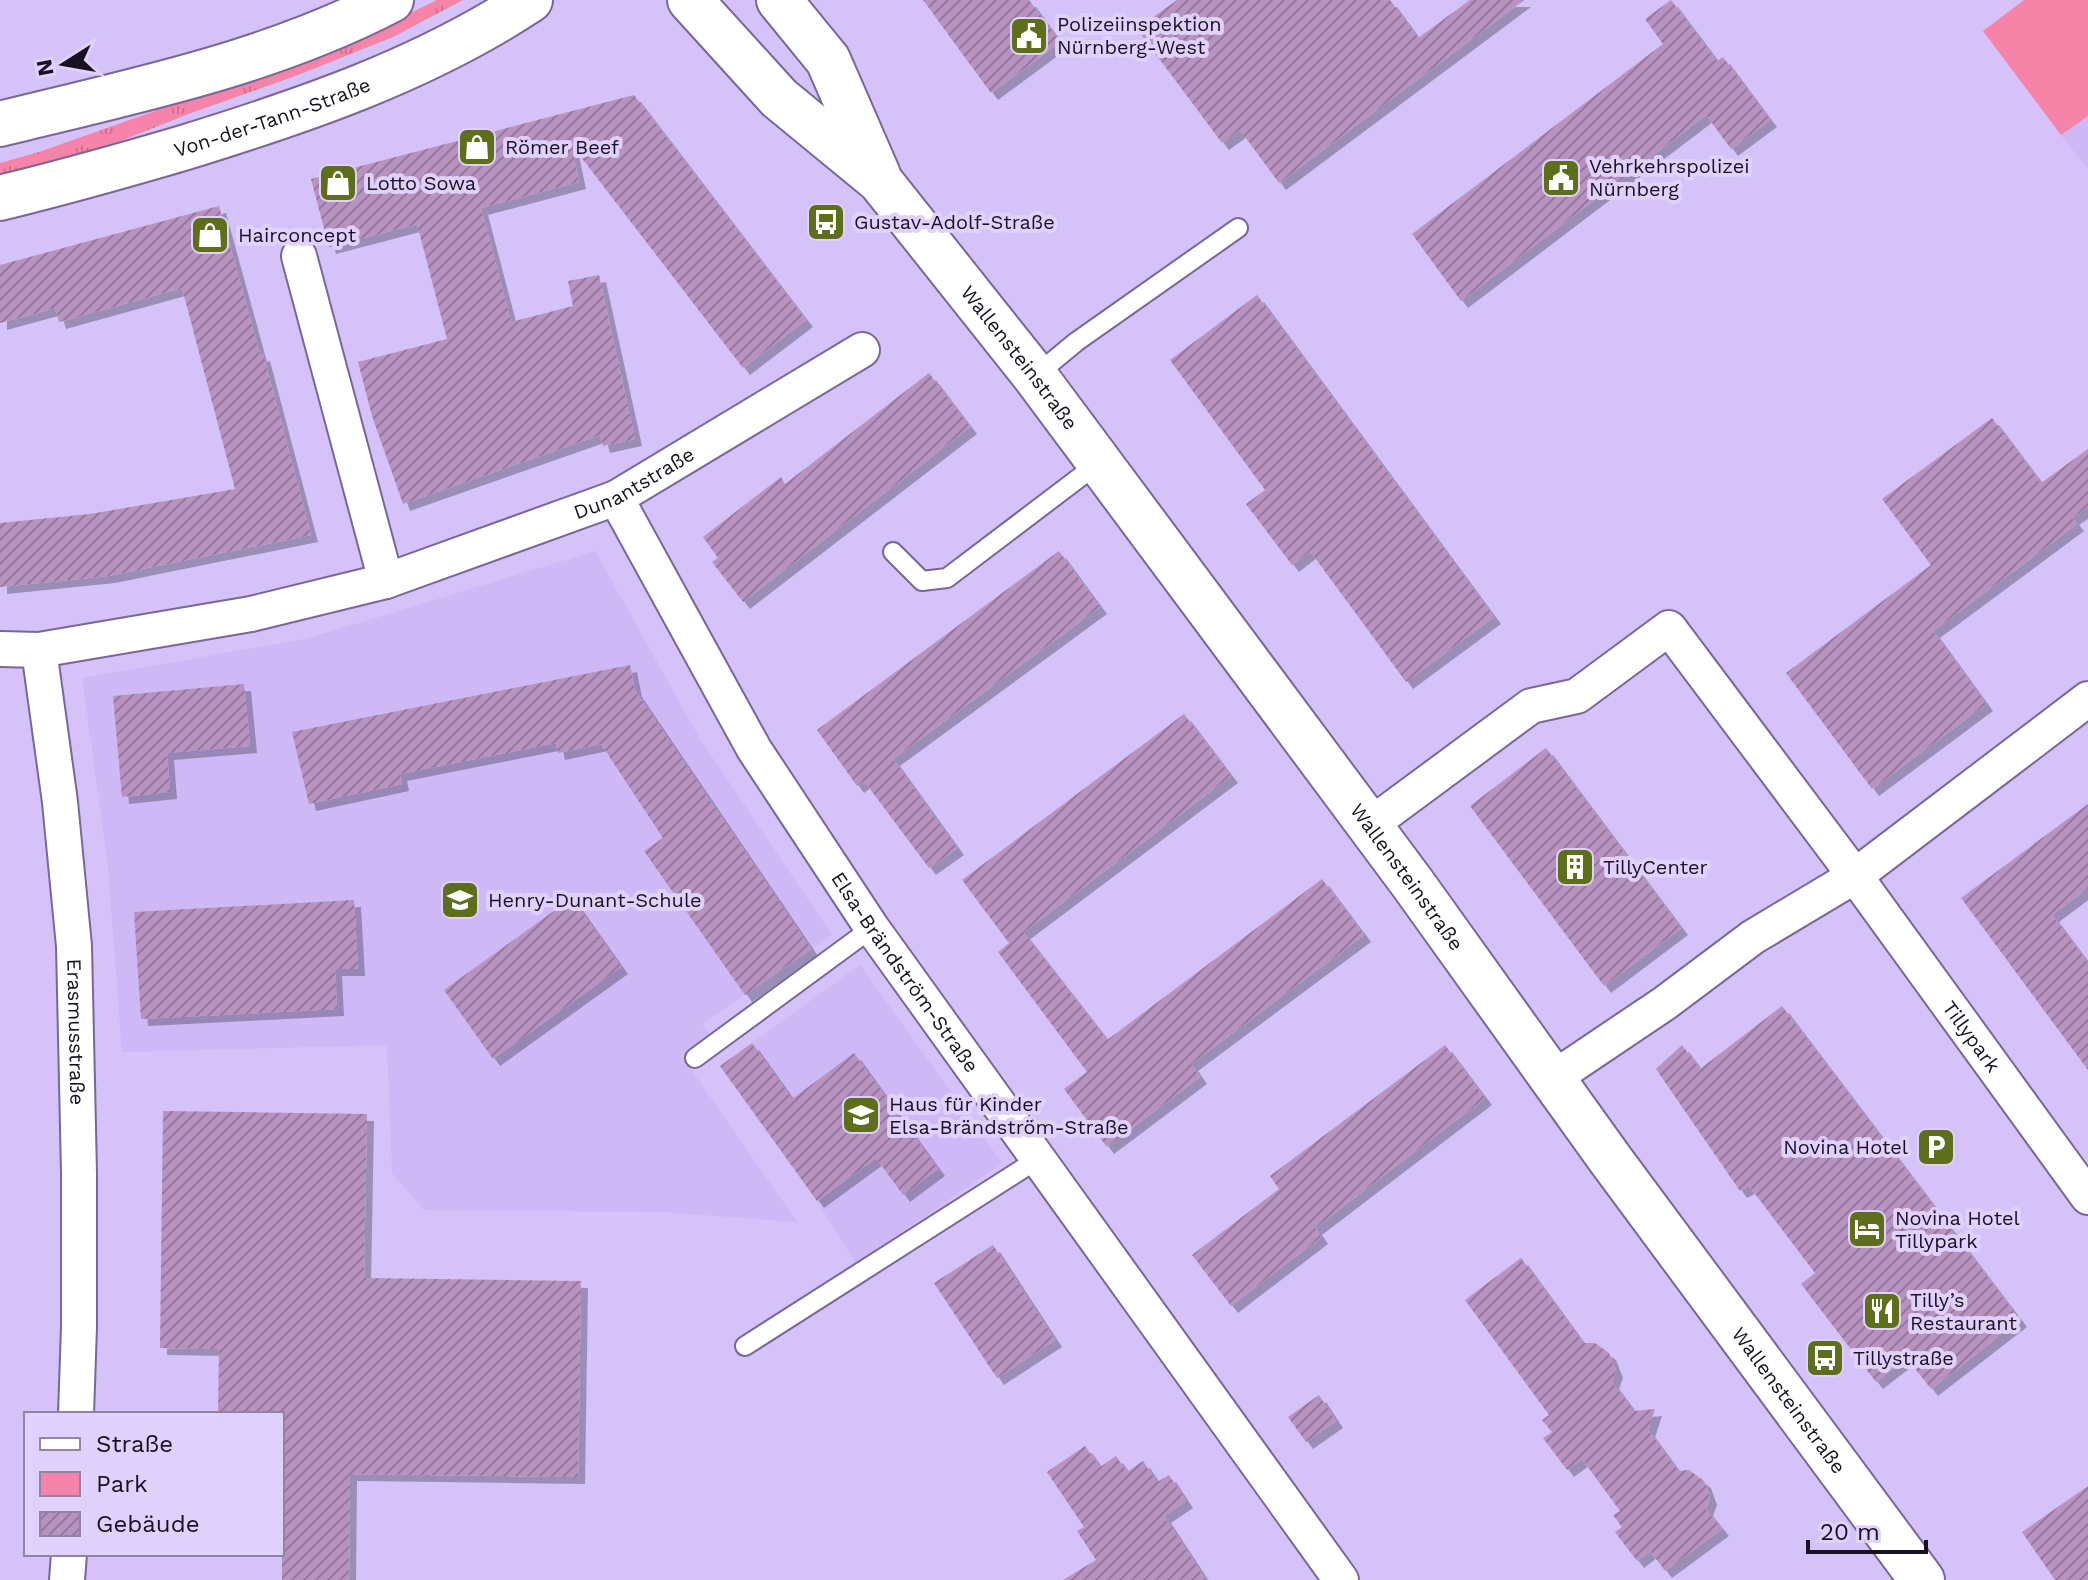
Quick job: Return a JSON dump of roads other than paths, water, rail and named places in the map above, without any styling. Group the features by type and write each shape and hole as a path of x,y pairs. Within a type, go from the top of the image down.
{"street":[{"path":"0,124 213,70 321,33 391,0"},
{"name":"Von-der-Tann-Straße","path":"0,198 196,144 316,105 428,57 530,0"},
{"name":"Wallensteinstraße","path":"690,0 779,98 880,181 1035,376 1370,825 1552,1079 1922,1580"},
{"name":"Wallensteinstraße","path":"779,0 828,60 880,181"},
{"path":"299,256 386,581"},
{"name":"Dunantstraße","path":"0,649 39,650 251,614 386,581 616,498 862,350"},
{"name":"Elsa-Brändström-Straße","path":"616,498 754,749 872,928 1341,1580"},
{"name":"Tillypark","path":"1370,825 1531,706 1577,696 1669,628 1855,876 2088,1197"},
{"name":"Erasmusstraße","path":"39,650 60,802 74,946 79,1204 76,1412"},
{"path":"1552,1079 1665,1003 1753,937 1855,876 2088,699"},
{"path":"67,1580 69,1556"}],"lane":[{"path":"1035,376 1076,342 1238,228"},
{"path":"893,552 922,581 947,578 1100,462"},
{"path":"695,1058 872,928"},
{"path":"745,1346 1038,1159"}],"place":[{"name":"Polizeiinspektion Nürnberg-West","path":"1029,36"},
{"name":"Römer Beef","path":"477,147"},
{"name":"Vehrkehrspolizei Nürnberg","path":"1561,178"},
{"name":"Lotto Sowa","path":"338,183"},
{"name":"Gustav-Adolf-Straße","path":"826,222"},
{"name":"Hairconcept","path":"210,235"},
{"name":"TillyCenter","path":"1575,867"},
{"name":"Henry-Dunant-Schule","path":"460,900"},
{"name":"Haus für Kinder Elsa-Brändström-Straße","path":"861,1115"},
{"name":"Novina Hotel","path":"1936,1147"},
{"name":"Novina Hotel Tillypark","path":"1867,1229"},
{"name":"Tilly’s Restaurant","path":"1882,1311"},
{"name":"Tillystraße","path":"1825,1358"}]}
